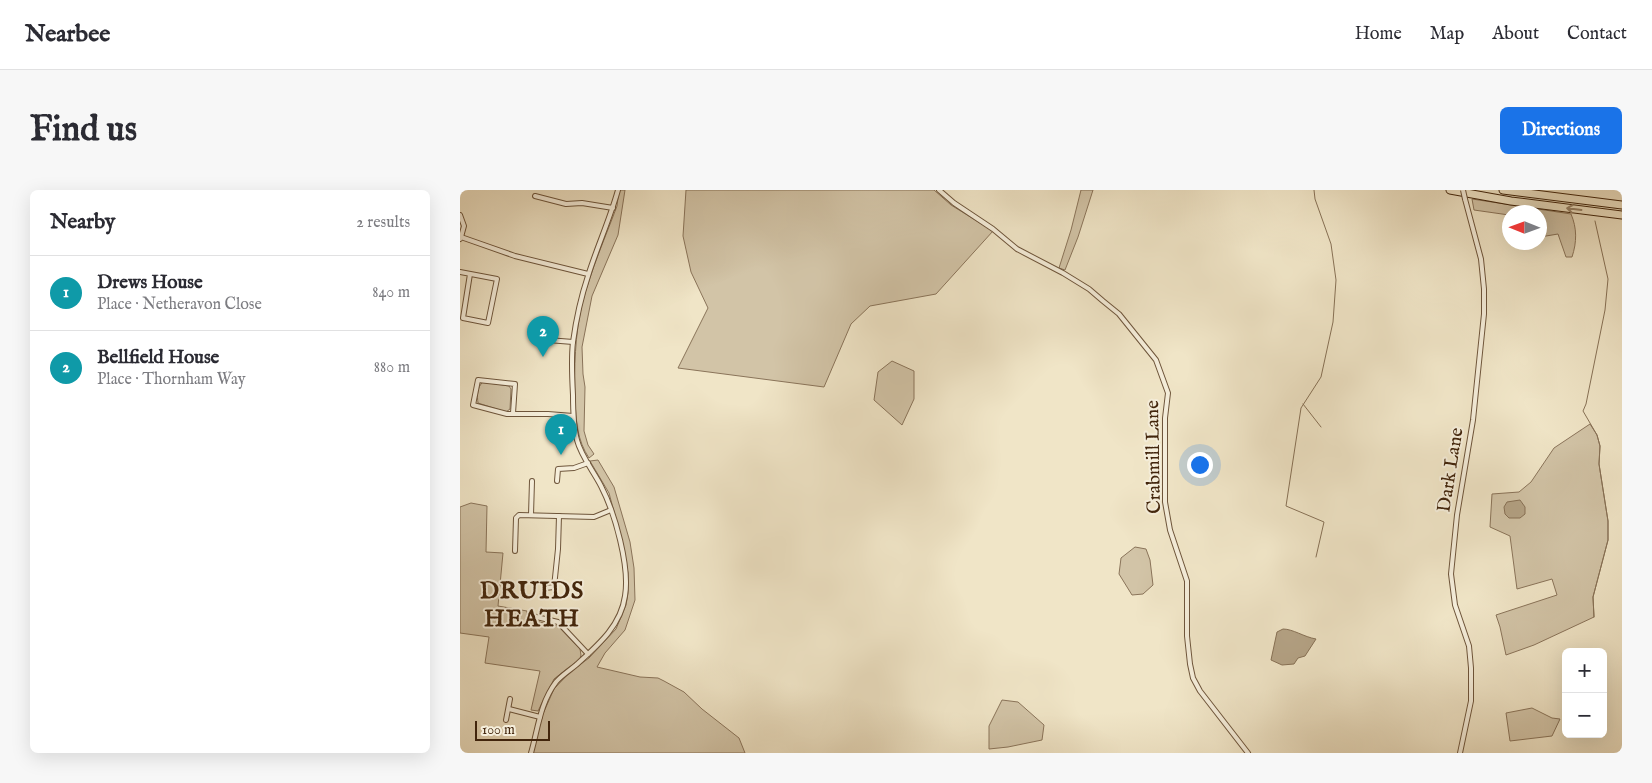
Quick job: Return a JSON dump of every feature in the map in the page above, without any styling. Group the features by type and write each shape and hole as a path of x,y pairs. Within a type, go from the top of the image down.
{"highway":[{"path":"1450,190 1622,215"},
{"path":"1503,190 1622,205"}],"street":[{"path":"531,753 546,699 556,683 602,640 617,622 625,597 625,566 611,510 602,488 578,442 573,416 573,342 580,305 588,274 618,190"},
{"name":"Crabmill Lane","path":"940,190 954,203 993,229 1017,249 1064,273 1099,297 1119,314 1156,360 1168,393 1165,418 1165,502 1170,530 1187,580 1187,642 1193,678 1200,691 1248,753"},
{"name":"Dark Lane","path":"1460,753 1471,701 1471,668 1469,646 1455,605 1451,574 1456,515 1473,420 1484,306 1481,259 1463,190"},
{"path":"535,196 566,204 613,208"},
{"path":"460,215 464,226 460,238 515,256 588,274"},
{"path":"460,272 497,279 488,322 463,318 470,274"},
{"path":"548,340 573,342"},
{"path":"513,413 515,384 478,380 473,405 506,414 573,416"},
{"path":"557,481 558,469 574,468 588,463"},
{"path":"531,515 532,481"},
{"path":"515,551 516,518 519,515 594,517 611,510"},
{"path":"545,588 554,587 559,516"},
{"path":"532,616 558,622 588,654"},
{"path":"506,720 510,699"},
{"path":"509,709 540,716"}],"shaded area":[{"path":"619,190 625,190 618,235 592,296 582,347 585,387 584,431 588,445 594,454 589,458 582,444 577,423 575,399 576,340 582,304 617,206"},
{"path":"686,190 934,190 951,205 993,231 936,294 870,306 851,324 824,387 678,368 708,308 691,272 683,236"},
{"path":"1081,190 1093,190 1065,270 1059,268"},
{"path":"1472,199 1512,205 1502,205 1502,214 1474,210"},
{"path":"1547,210 1571,214 1576,235 1572,257 1566,257 1558,234 1547,236"},
{"path":"892,361 914,371 914,399 902,425 874,400 878,372"},
{"path":"483,382 509,386 511,389 510,409 506,412 478,403 479,389"},
{"path":"1590,424 1597,435 1600,446 1599,464 1608,521 1608,540 1593,597 1594,617 1534,645 1506,655 1496,615 1557,595 1552,579 1517,589 1510,536 1490,527 1492,494 1519,492 1531,482 1554,448"},
{"path":"598,460 614,487 630,542 634,568 635,600 625,630 605,653 597,667 640,677 658,678 684,692 739,738 745,753 532,753 542,716 554,689 570,672 589,658 616,629 626,605 628,573 623,545 609,493 590,461"},
{"path":"1520,500 1525,507 1525,514 1520,518 1509,518 1505,514 1504,507 1507,502"},
{"path":"471,503 487,506 486,552 503,553 498,606 527,611 526,619 558,626 580,649 580,659 554,679 538,711 531,710 540,671 485,663 489,637 460,633 460,507"},
{"path":"1135,547 1146,549 1150,560 1153,585 1143,594 1132,595 1119,574 1121,558"},
{"path":"1283,629 1316,639 1305,656 1298,658 1294,664 1282,665 1271,660 1277,632"},
{"path":"1002,700 1018,702 1044,725 1042,740 989,749 989,726"},
{"path":"1532,708 1552,718 1560,719 1552,736 1510,741 1506,713"}],"waterway":[{"path":"1314,190 1315,199 1331,244 1336,280 1333,322 1321,377 1301,408 1286,506 1324,522 1316,557"},
{"path":"1594,617 1593,597 1608,540 1608,521 1599,464 1600,446 1597,435 1583,411 1605,310 1608,279 1595,221"},
{"path":"1303,404 1321,427"}],"place":[{"name":"Bellfield House","path":"543,357"},
{"name":"Drews House","path":"561,455"}],"district":[{"name":"DRUIDS HEATH","path":"532,605"}]}
